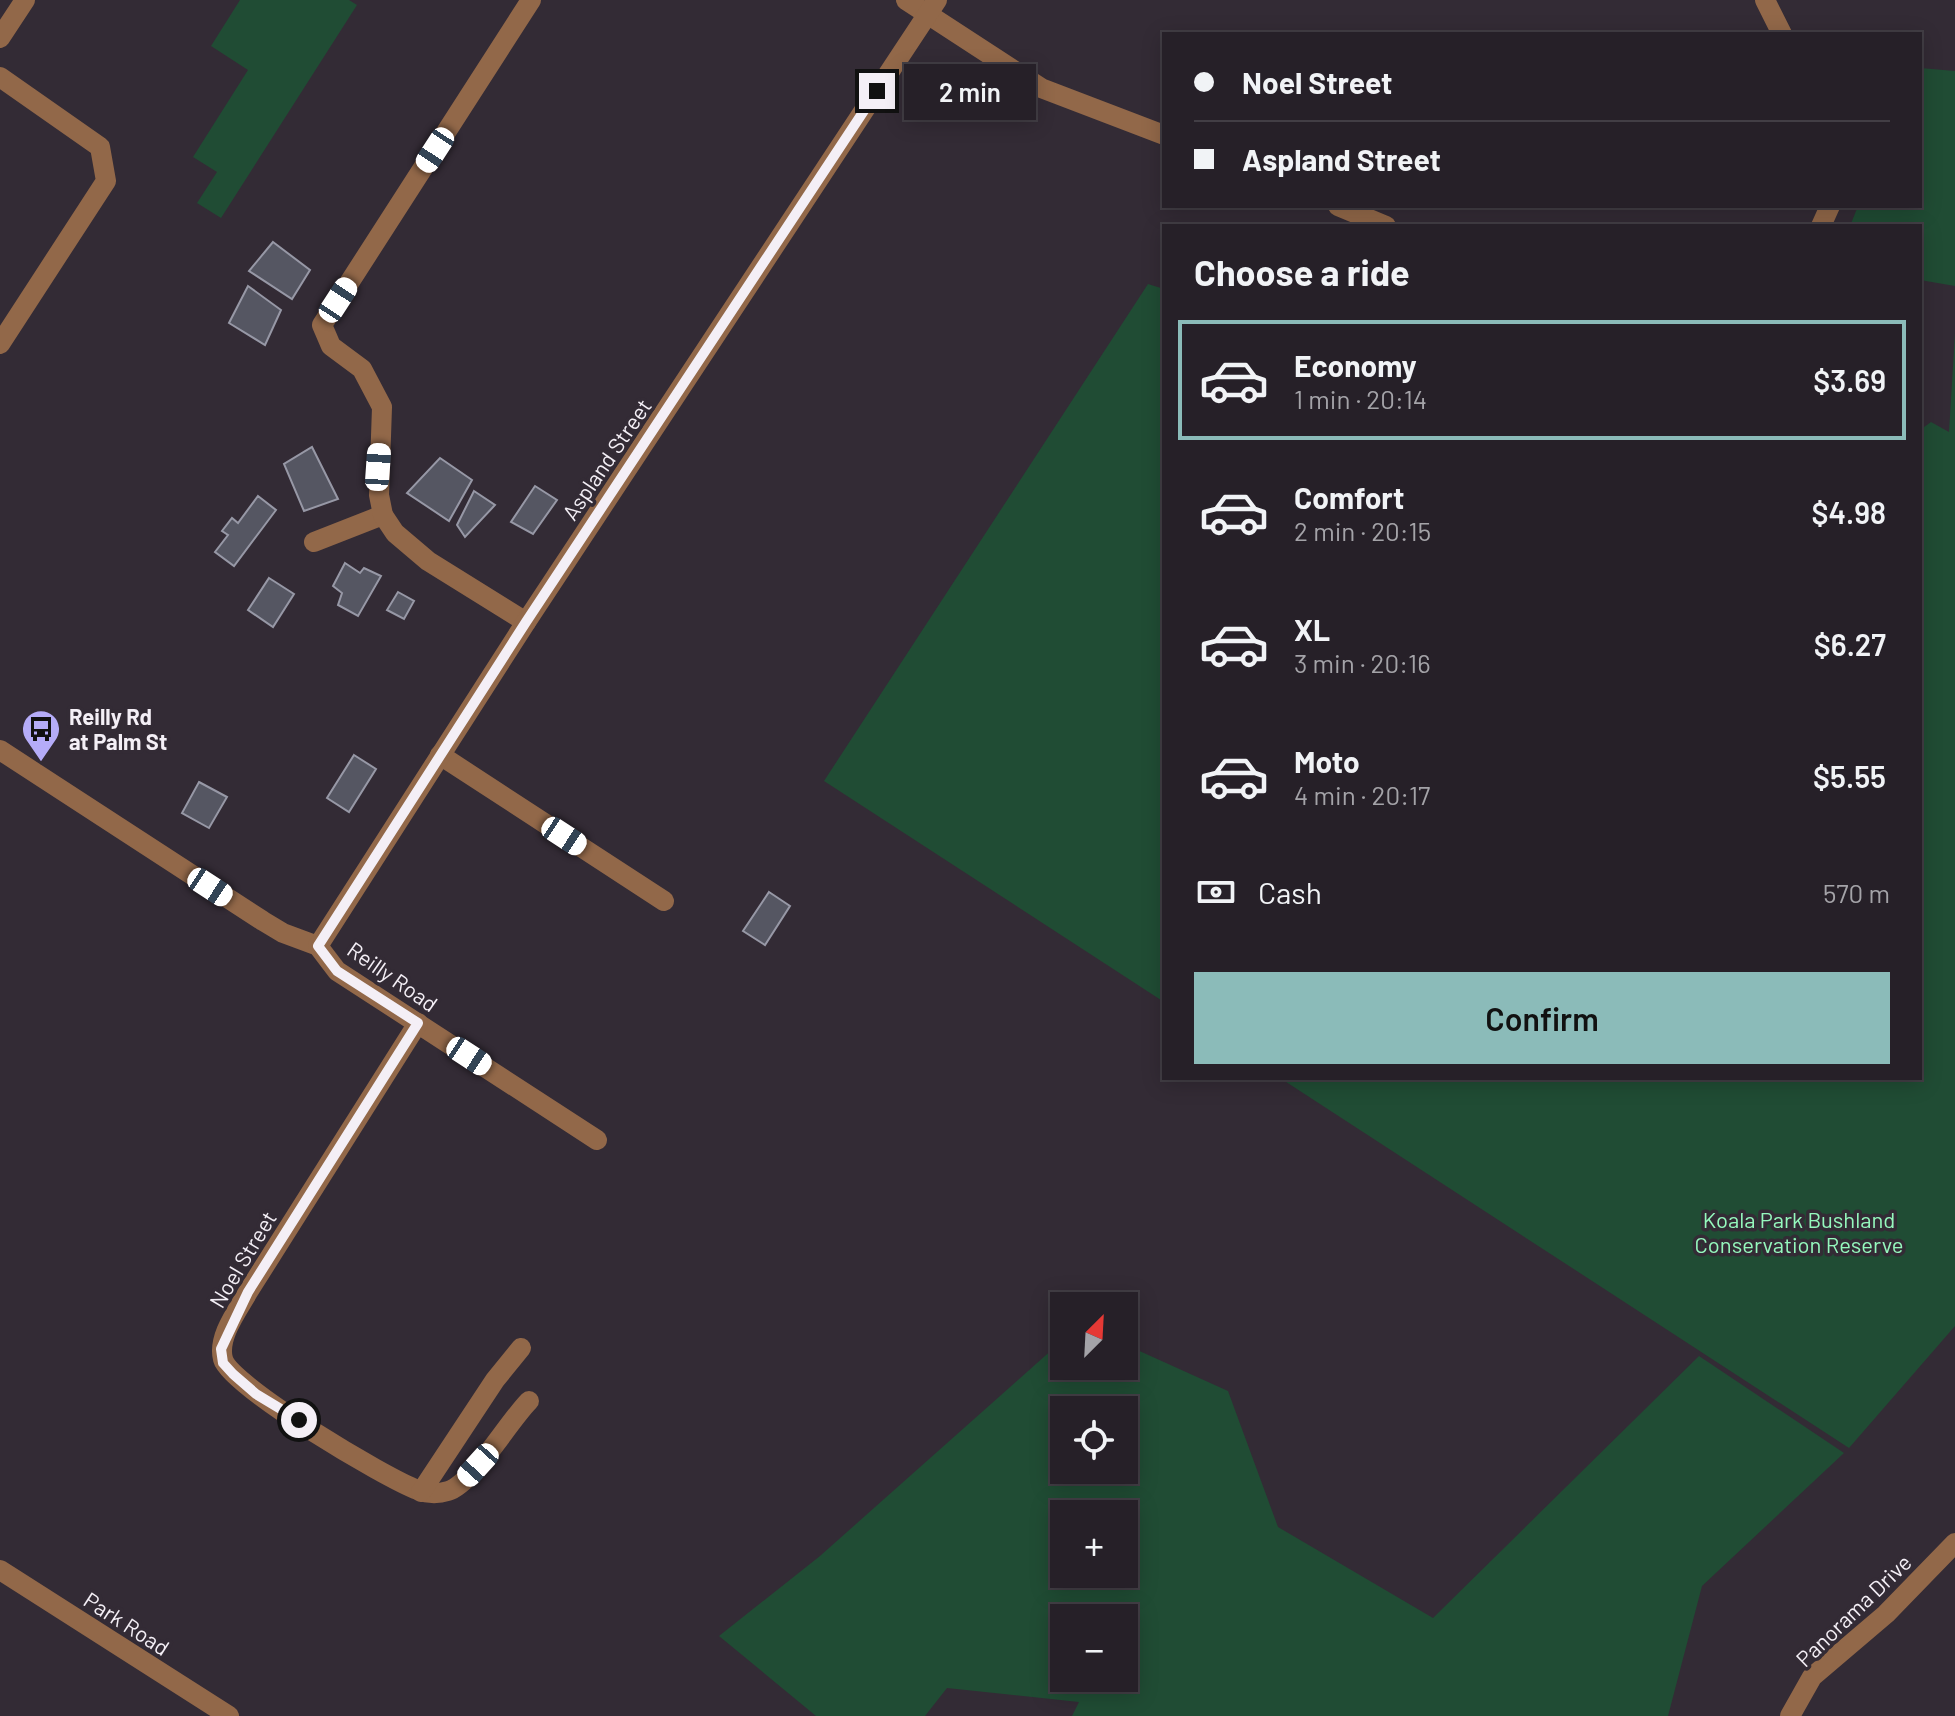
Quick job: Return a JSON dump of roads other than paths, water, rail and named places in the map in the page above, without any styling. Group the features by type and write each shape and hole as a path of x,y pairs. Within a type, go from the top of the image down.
{"street":[{"path":"0,38 25,0"},
{"path":"526,622 419,555 395,533 383,515 378,467 382,407 362,369 331,346 322,325 531,0"},
{"path":"906,0 932,8 1041,88 1162,134"},
{"path":"1765,0 1781,32"},
{"name":"Aspland Street","path":"318,946 526,622 932,8"},
{"path":"0,77 100,147 106,181 0,344"},
{"path":"1343,208 1381,224"},
{"path":"314,542 383,515"},
{"name":"Reilly Road","path":"0,750 263,921 318,946 337,971 597,1140"},
{"path":"440,755 664,901"},
{"name":"Noel Street","path":"418,1023 248,1292 221,1349 223,1363 256,1394 373,1467 421,1492"},
{"path":"521,1348 500,1373 421,1492 435,1493 459,1486 529,1401"},
{"name":"Panorama Drive","path":"1790,1716 1812,1677 1886,1614 1955,1543"},
{"name":"Park Road","path":"0,1570 229,1716"}],"place":[{"name":"Reilly Rd at Palm St","path":"41,763"}],"park label":[{"name":"Koala Park Bushland Conservation Reserve","path":"1799,1232"}]}
